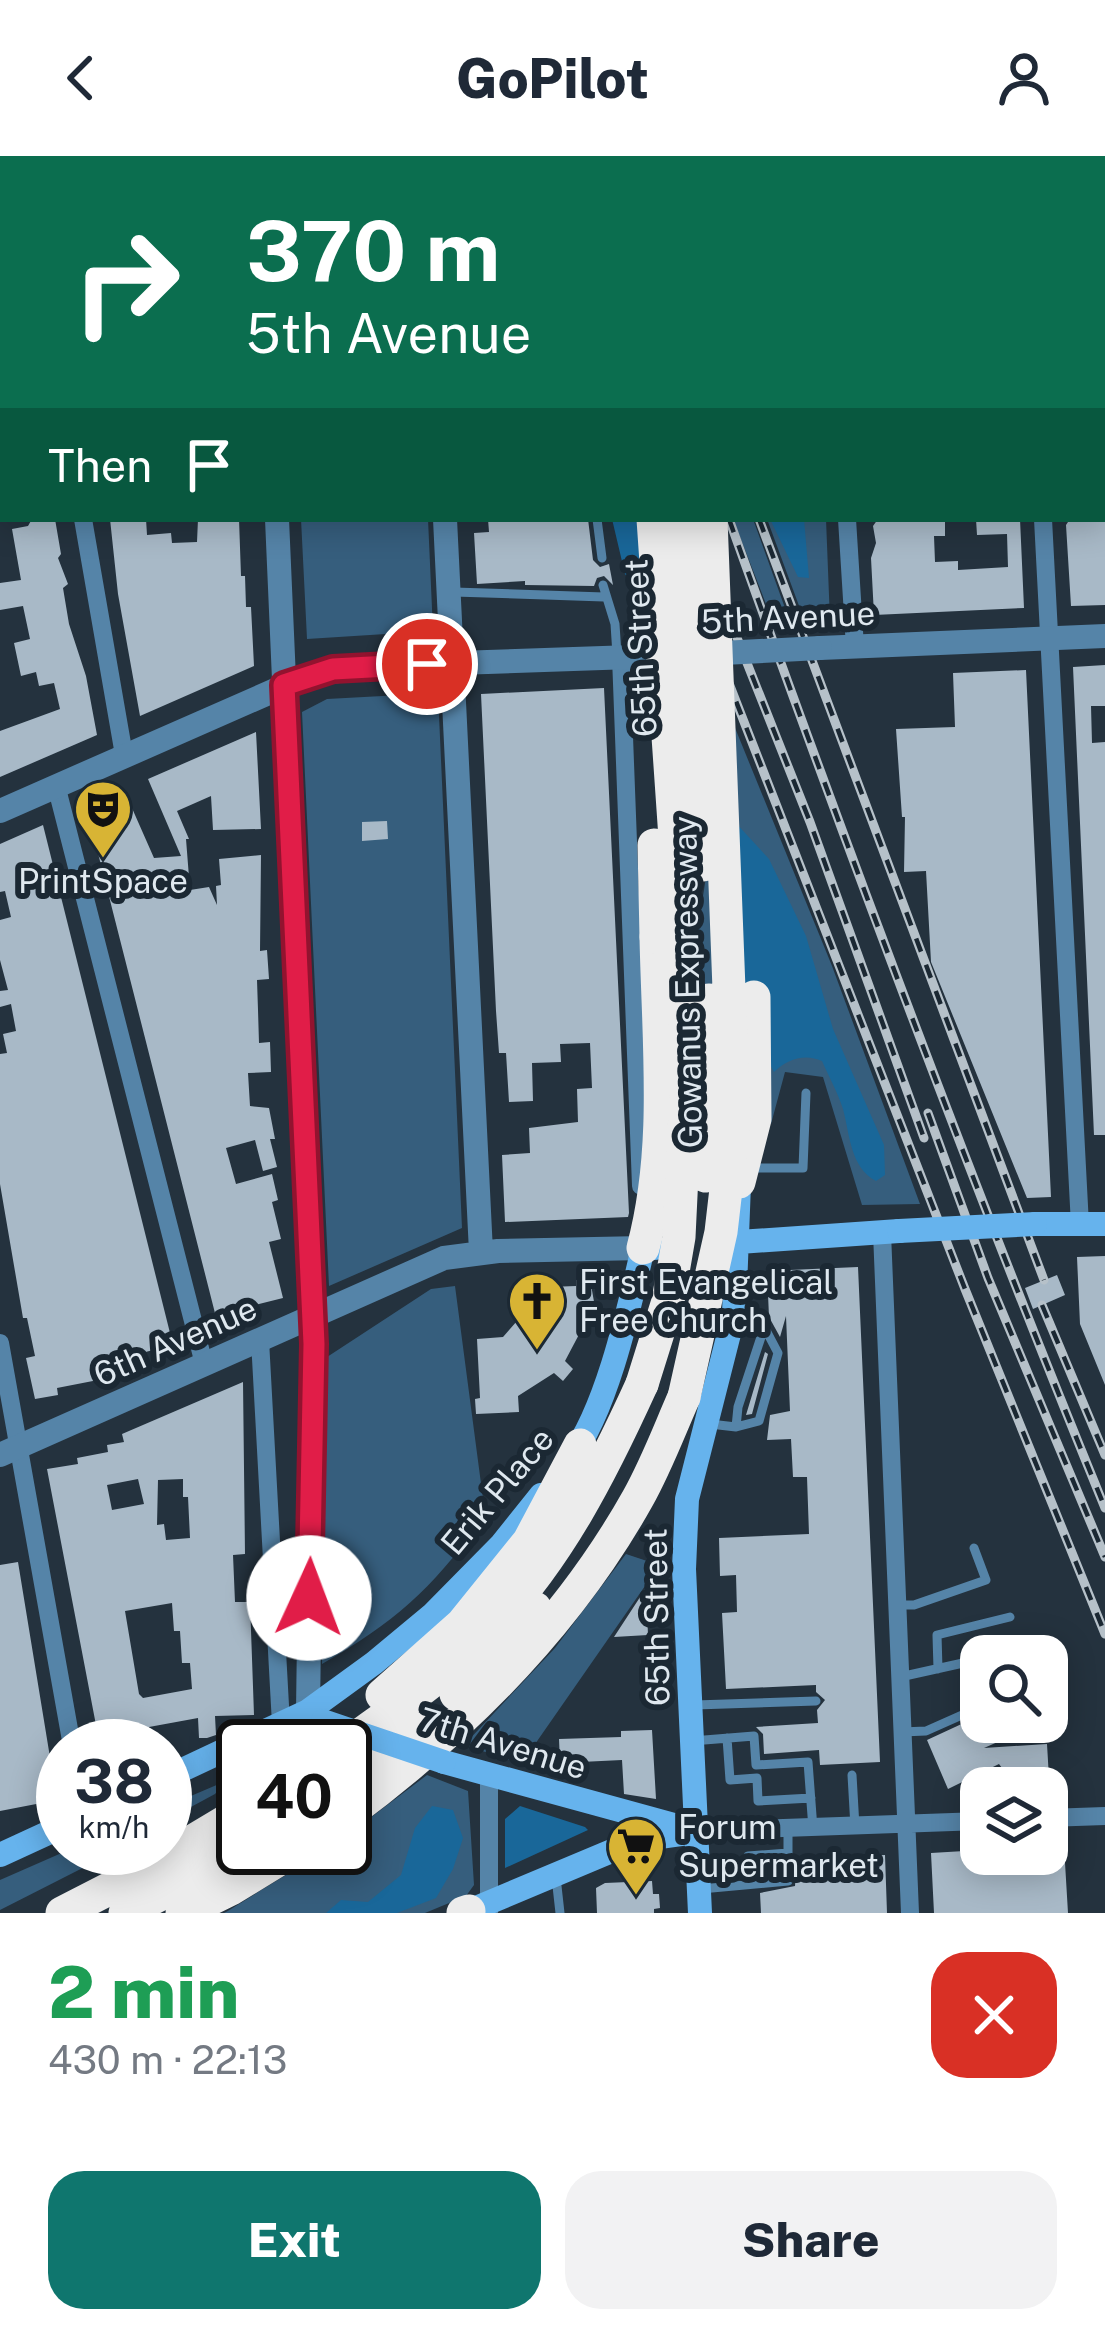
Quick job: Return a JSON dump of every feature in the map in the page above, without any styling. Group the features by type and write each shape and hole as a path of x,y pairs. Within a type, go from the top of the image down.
{"highway":[{"path":"650,1248 660,1125 648,712 651,522"},
{"name":"Gowanus Expressway","path":"355,1719 429,1684 491,1628 550,1556 599,1477 663,1391 668,1301 679,1237 687,1071 683,954 651,522"},
{"path":"372,1766 437,1714 565,1573 640,1448 680,1337 709,1143 708,964 685,522"},
{"path":"708,527 726,589 735,670 754,997 755,1119 741,1175"},
{"name":"Gowanus Expressway","path":"372,1794 454,1727 514,1668 586,1582 639,1497 663,1391 721,1232 734,1120 708,527"},
{"path":"351,1719 462,1624 529,1541 580,1445"},
{"path":"62,1913 216,1826"},
{"path":"125,1913 216,1865"},
{"path":"182,1913 254,1875"}],"main road":[{"name":"65th Street","path":"664,522 668,656 684,844"},
{"name":"65th Street","path":"708,527 708,654 718,843"},
{"name":"65th Street","path":"699,1901 683,1569 687,1499 734,1314 741,1175"},
{"path":"739,1242 1092,1224"},
{"name":"Erik Place","path":"341,1719 501,1545 580,1445 650,1248"},
{"name":"7th Avenue","path":"372,1742 696,1831"},
{"name":"7th Avenue","path":"475,1911 638,1840 696,1831"},
{"path":"0,1855 36,1838"}],"street":[{"path":"84,522 124,755"},
{"path":"279,522 312,1316 314,1478 329,1719"},
{"path":"444,522 481,1252"},
{"path":"847,522 855,647"},
{"path":"1043,522 1092,1224"},
{"name":"5th Avenue","path":"0,811 284,685 333,669 1105,636"},
{"name":"65th Street","path":"619,658 650,1248"},
{"path":"56,785 204,1364"},
{"path":"890,1232 897,1605 910,1913"},
{"name":"6th Avenue","path":"9,1451 437,1261 481,1252 650,1248"},
{"path":"260,1340 281,1719"},
{"path":"0,1343 9,1451 66,1719"},
{"path":"475,1911 489,1774"},
{"path":"1068,1818 1105,1816"},
{"name":"7th Avenue","path":"696,1831 960,1822"}],"lane":[{"path":"597,522 602,558"},
{"path":"448,592 603,591 615,624 619,658"},
{"path":"741,1175 803,1168 806,1094"},
{"path":"707,1424 736,1426 759,1421 778,1353 758,1317 734,1314"},
{"path":"736,1426 763,1331"},
{"path":"897,1605 914,1605 986,1580 974,1548"},
{"path":"938,1670 937,1635 1010,1617"},
{"path":"900,1676 960,1664"},
{"path":"690,1706 816,1701"},
{"path":"902,1732 926,1731 960,1716"},
{"path":"692,1741 754,1736 758,1801 811,1798"},
{"path":"727,1738 730,1780 757,1778"},
{"path":"756,1765 808,1762 813,1829"},
{"path":"852,1775 855,1827"},
{"path":"699,1901 747,1884 788,1881 788,1830"},
{"path":"747,1884 748,1856 788,1853"},
{"path":"556,1876 560,1913"}],"shaded area":[{"path":"301,522 428,522 433,631 307,639"},
{"path":"613,522 646,522 663,622 625,574"},
{"path":"734,522 754,522 790,622 773,622"},
{"path":"768,522 826,522 830,621 805,622"},
{"path":"771,522 804,522 809,578 798,577"},
{"path":"438,693 462,1228 329,1286 302,712 327,699"},
{"path":"731,718 832,966 920,1204 862,1205 823,1077 785,1072 771,1124 681,1036"},
{"path":"734,821 769,859 806,936 833,1029 884,1145 885,1175 876,1181 856,1159 841,1103 822,1061 796,1059 774,1072 745,1019"},
{"path":"455,1286 485,1514 413,1600 322,1664 324,1359 431,1289"},
{"path":"626,1554 647,1561 645,1586 533,1747 528,1766 464,1745 555,1648"},
{"path":"427,1775 468,1791 474,1885 466,1896 425,1913 224,1913 287,1875 372,1875 372,1817"},
{"path":"216,1785 215,1794 192,1806 192,1795"},
{"path":"432,1806 453,1810 463,1838 453,1869 436,1898 397,1913 326,1913 341,1900 368,1902 401,1875 415,1828"},
{"path":"520,1806 588,1830 505,1868 505,1819"},
{"path":"36,1864 36,1875 69,1875 0,1910 0,1880"}],"building":[{"path":"30,522 56,522 58,558 68,584 63,588 69,624 86,676 97,735 0,777 0,731 60,709 54,683 39,686 36,672 21,676 14,643 30,639 23,606 0,610 0,583 21,580 12,529"},
{"path":"110,522 146,522 147,535 171,533 172,543 197,542 198,522 239,522 241,576 245,576 246,607 251,607 254,666 140,716"},
{"path":"488,522 588,522 593,560 600,567 609,564 613,585 604,576 594,586 525,585 525,581 477,584 474,533 489,532"},
{"path":"876,522 945,522 945,536 934,536 935,562 958,561 958,570 1008,567 1007,534 977,535 976,522 1020,522 1024,608 874,615"},
{"path":"1105,522 1105,605 1071,606 1066,525"},
{"path":"1105,665 1105,706 1091,706 1092,743 1105,742 1105,1135 1094,1135 1073,667"},
{"path":"1026,670 1051,1197 1027,1198 931,962 926,871 904,872 905,817 896,729 955,727 953,673"},
{"path":"604,688 629,1213 628,1217 505,1222 502,1155 530,1153 529,1128 578,1122 577,1089 592,1088 590,1043 560,1044 561,1062 532,1063 533,1101 509,1102 506,1053 499,1053 496,1011 481,694"},
{"path":"256,732 261,829 213,830 211,796 177,811 189,839 190,890 209,887 217,905 219,859 261,855 260,951 267,950 269,979 257,980 259,1043 270,1042 271,1072 248,1073 250,1106 269,1108 277,1167 263,1171 255,1140 226,1148 236,1184 272,1174 278,1200 272,1202 281,1239 269,1242 283,1298 243,1308 245,1314 217,1321 86,806 124,790 154,858 181,856 148,779"},
{"path":"387,821 388,839 362,841 362,822"},
{"path":"43,825 173,1345 114,1360 117,1370 98,1380 57,1388 58,1395 35,1399 26,1358 35,1356 27,1318 23,1318 0,1184 0,1054 7,1053 3,1034 16,1031 11,1004 0,1007 0,991 8,990 0,960 0,920 11,917 5,891 0,892 0,844"},
{"path":"1105,1256 1105,1385 1080,1324 1077,1257"},
{"path":"858,1267 880,1762 820,1765 819,1750 764,1754 763,1734 756,1727 818,1723 817,1710 825,1700 816,1692 816,1685 726,1689 722,1613 737,1612 736,1575 720,1576 719,1538 809,1534 807,1477 793,1477 791,1439 767,1440 770,1415 790,1411 786,1316 780,1337 769,1317 767,1271"},
{"path":"1057,1275 1065,1295 1033,1309 1025,1288"},
{"path":"590,1279 596,1313 565,1361 573,1369 563,1381 554,1373 518,1396 519,1412 476,1414 475,1399 480,1398 477,1339 503,1337 524,1313 523,1288 576,1286 576,1280"},
{"path":"765,1352 752,1414 746,1415"},
{"path":"243,1382 245,1554 233,1555 235,1602 250,1602 254,1715 215,1716 216,1735 207,1738 199,1738 198,1718 95,1719 47,1469 78,1464 77,1458 108,1452 107,1445 124,1442 122,1434","holes":["138,1479 144,1504 112,1510 107,1485","183,1479 190,1538 166,1540 164,1524 157,1525 158,1480","172,1603 174,1631 180,1631 182,1663 190,1663 192,1689 143,1698 125,1611"]},
{"path":"18,1562 44,1719 36,1719 36,1804 0,1811 0,1565"},
{"path":"646,1588 648,1635 614,1637"},
{"path":"960,1725 960,1743 995,1743 984,1748 1047,1744 1048,1767 960,1767 960,1783 948,1789 927,1740"},
{"path":"652,1730 656,1799 624,1794 622,1760 560,1763 559,1739 621,1737 621,1731"},
{"path":"960,1851 960,1875 1066,1875 1068,1913 934,1913 931,1853"},
{"path":"885,1855 887,1913 761,1913 760,1893 795,1886 797,1859"},
{"path":"652,1881 660,1908 654,1913 597,1913 596,1888 605,1883"}],"railway":[{"path":"666,522 1105,1634"},
{"path":"691,522 810,822 924,1138"},
{"path":"730,522 911,1016 1105,1508"},
{"path":"760,522 1044,1280"},
{"path":"928,1113 988,1278 1105,1557"},
{"path":"1042,1305 1105,1455"}],"place":[{"name":"PrintSpace","path":"103,860"},
{"name":"First Evangelical Free Church","path":"537,1352"},
{"name":"Forum Supermarket","path":"636,1897"}],"route":[{"path":"309,1598 314,1344 284,685 333,669 427,664"}]}
